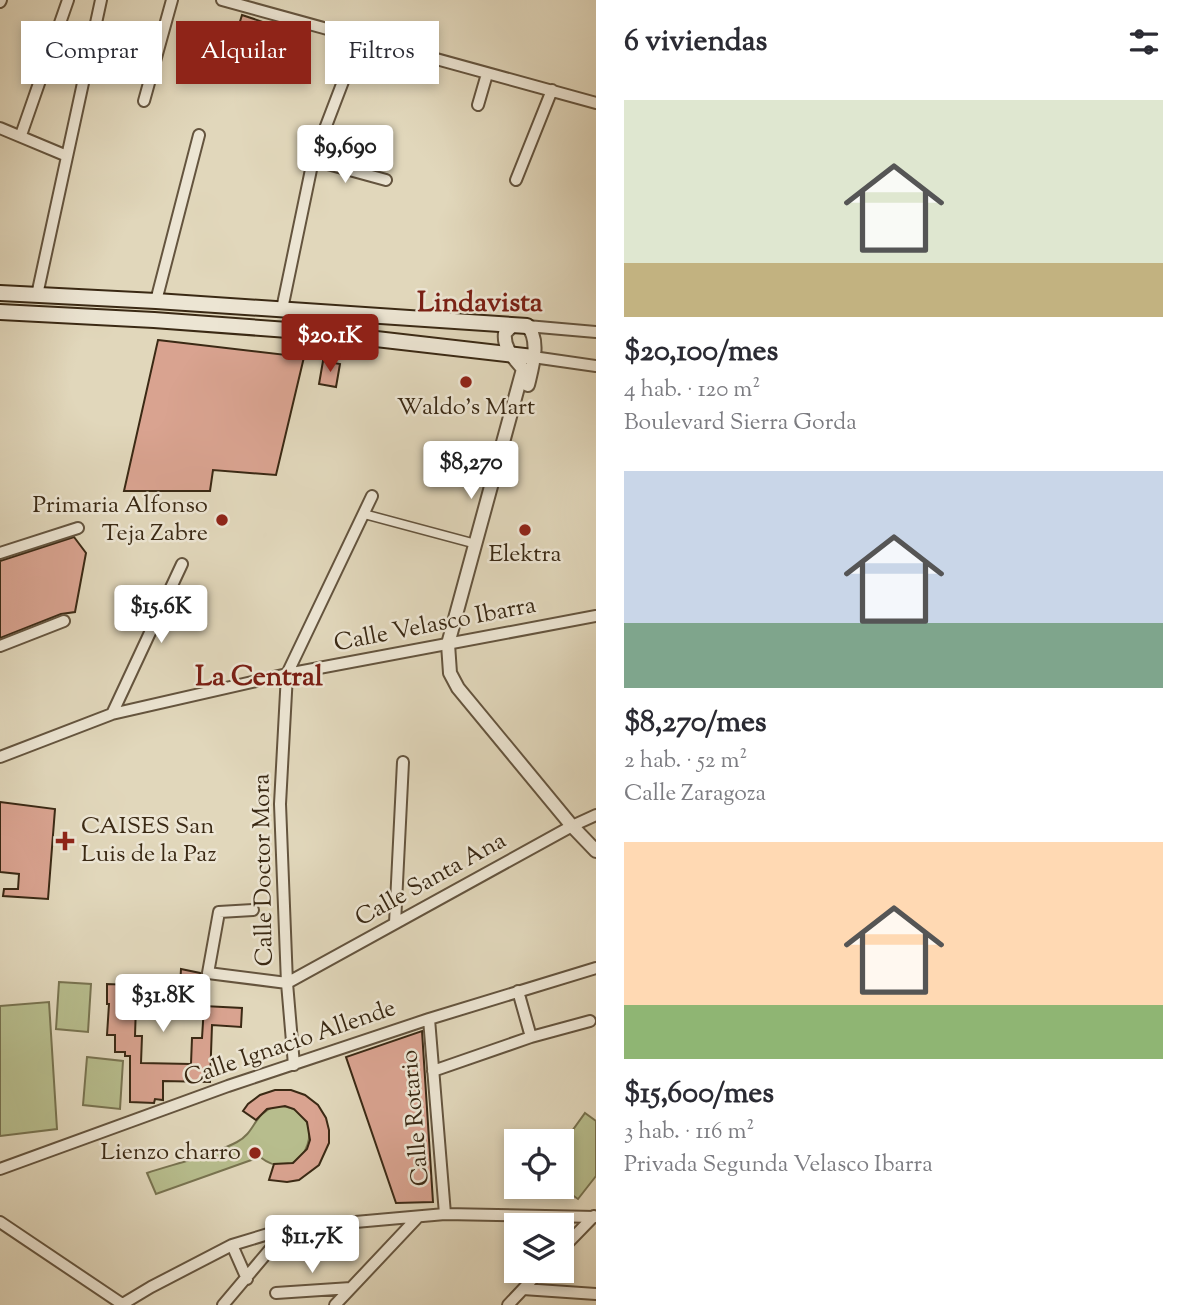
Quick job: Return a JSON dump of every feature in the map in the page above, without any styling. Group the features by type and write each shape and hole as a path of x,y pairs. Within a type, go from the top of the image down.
{"main road":[{"path":"0,293 520,325"},
{"path":"0,312 315,332 533,357"},
{"path":"315,312 315,332"},
{"path":"477,350 479,323"}],"street":[{"path":"20,135 68,0"},
{"path":"37,295 101,0"},
{"path":"144,102 172,0"},
{"path":"222,0 325,28"},
{"path":"268,13 273,0"},
{"path":"439,60 596,103"},
{"path":"478,105 487,74"},
{"path":"282,309 313,160 342,84"},
{"path":"516,180 552,90"},
{"path":"0,128 67,156"},
{"path":"156,301 199,135"},
{"path":"313,160 386,180"},
{"path":"596,332 520,325 508,329 505,338 510,354 523,369 476,544 450,659 450,673 458,688 572,826 596,851"},
{"path":"452,643 533,367 534,336 520,325"},
{"path":"533,357 596,366"},
{"path":"287,674 372,496"},
{"path":"363,514 476,544"},
{"path":"0,553 78,528"},
{"path":"112,714 182,564"},
{"name":"Calle Velasco Ibarra","path":"0,757 112,714 287,674 595,614"},
{"path":"0,646 64,621"},
{"name":"Calle Doctor Mora","path":"287,674 280,804 293,1065"},
{"path":"395,923 403,762"},
{"name":"Calle Santa Ana","path":"287,983 596,815"},
{"path":"253,910 219,912 208,973 287,983"},
{"name":"Calle Ignacio Allende","path":"0,1169 228,1086 429,1018 596,968"},
{"path":"518,990 531,1037"},
{"name":"Calle Rotario","path":"429,1018 445,1214"},
{"path":"433,1070 531,1037 590,1021"},
{"path":"0,1222 122,1305 232,1245 288,1228 445,1214 595,1216"},
{"path":"574,1237 595,1216"},
{"path":"335,1305 418,1217"},
{"path":"223,1305 288,1228"},
{"path":"232,1245 247,1279"},
{"path":"508,1305 529,1283"},
{"path":"276,1293 351,1288"},
{"path":"523,1289 596,1294"},
{"path":"568,1293 570,1305"}],"green space":[{"path":"59,982 91,984 88,1032 56,1029"},
{"path":"49,1002 57,1129 0,1136 0,1006"},
{"path":"87,1057 123,1061 120,1109 83,1105"},
{"name":"Lienzo charro","path":"275,1106 294,1109 305,1118 309,1131 308,1144 301,1156 291,1164 277,1165 260,1157 156,1194 147,1173 237,1142 248,1133 262,1114"},
{"path":"585,1113 596,1121 596,1176 578,1199 574,1196 574,1129"}],"building":[{"path":"242,15 260,21 240,21"},
{"path":"158,340 304,357 276,475 213,470 210,491 124,491"},
{"path":"323,361 340,364 336,387 319,384"},
{"path":"74,537 86,553 75,612 61,614 0,638 0,561"},
{"name":"CAISES San Luis de la Paz","path":"0,802 55,809 48,899 3,896 4,889 18,889 19,874 0,872"},
{"path":"181,969 200,973 205,980 205,988 198,988 197,1007 136,1005 135,1036 142,1036 141,1063 191,1064 192,1038 202,1038 204,1006 242,1008 241,1027 212,1025 210,1082 163,1081 163,1100 155,1099 154,1103 130,1102 130,1056 125,1056 125,1052 115,1052 115,1035 107,1035 107,984 180,987"},
{"path":"422,1031 433,1202 396,1203 346,1057"},
{"path":"275,1090 291,1090 305,1095 318,1105 326,1118 329,1143 319,1165 299,1180 269,1180 274,1164 293,1163 307,1149 310,1140 307,1122 294,1109 285,1106 267,1109 256,1120 243,1111 260,1095"}],"place":[{"name":"Waldo's Mart","path":"466,382"},
{"name":"Primaria Alfonso Teja Zabre","path":"222,520"},
{"name":"Elektra","path":"525,530"},
{"name":"CAISES San Luis de la Paz","path":"65,841"},
{"name":"Lienzo charro","path":"255,1153"}],"district":[{"name":"Lindavista","path":"480,304"},
{"name":"La Central","path":"259,678"}]}
